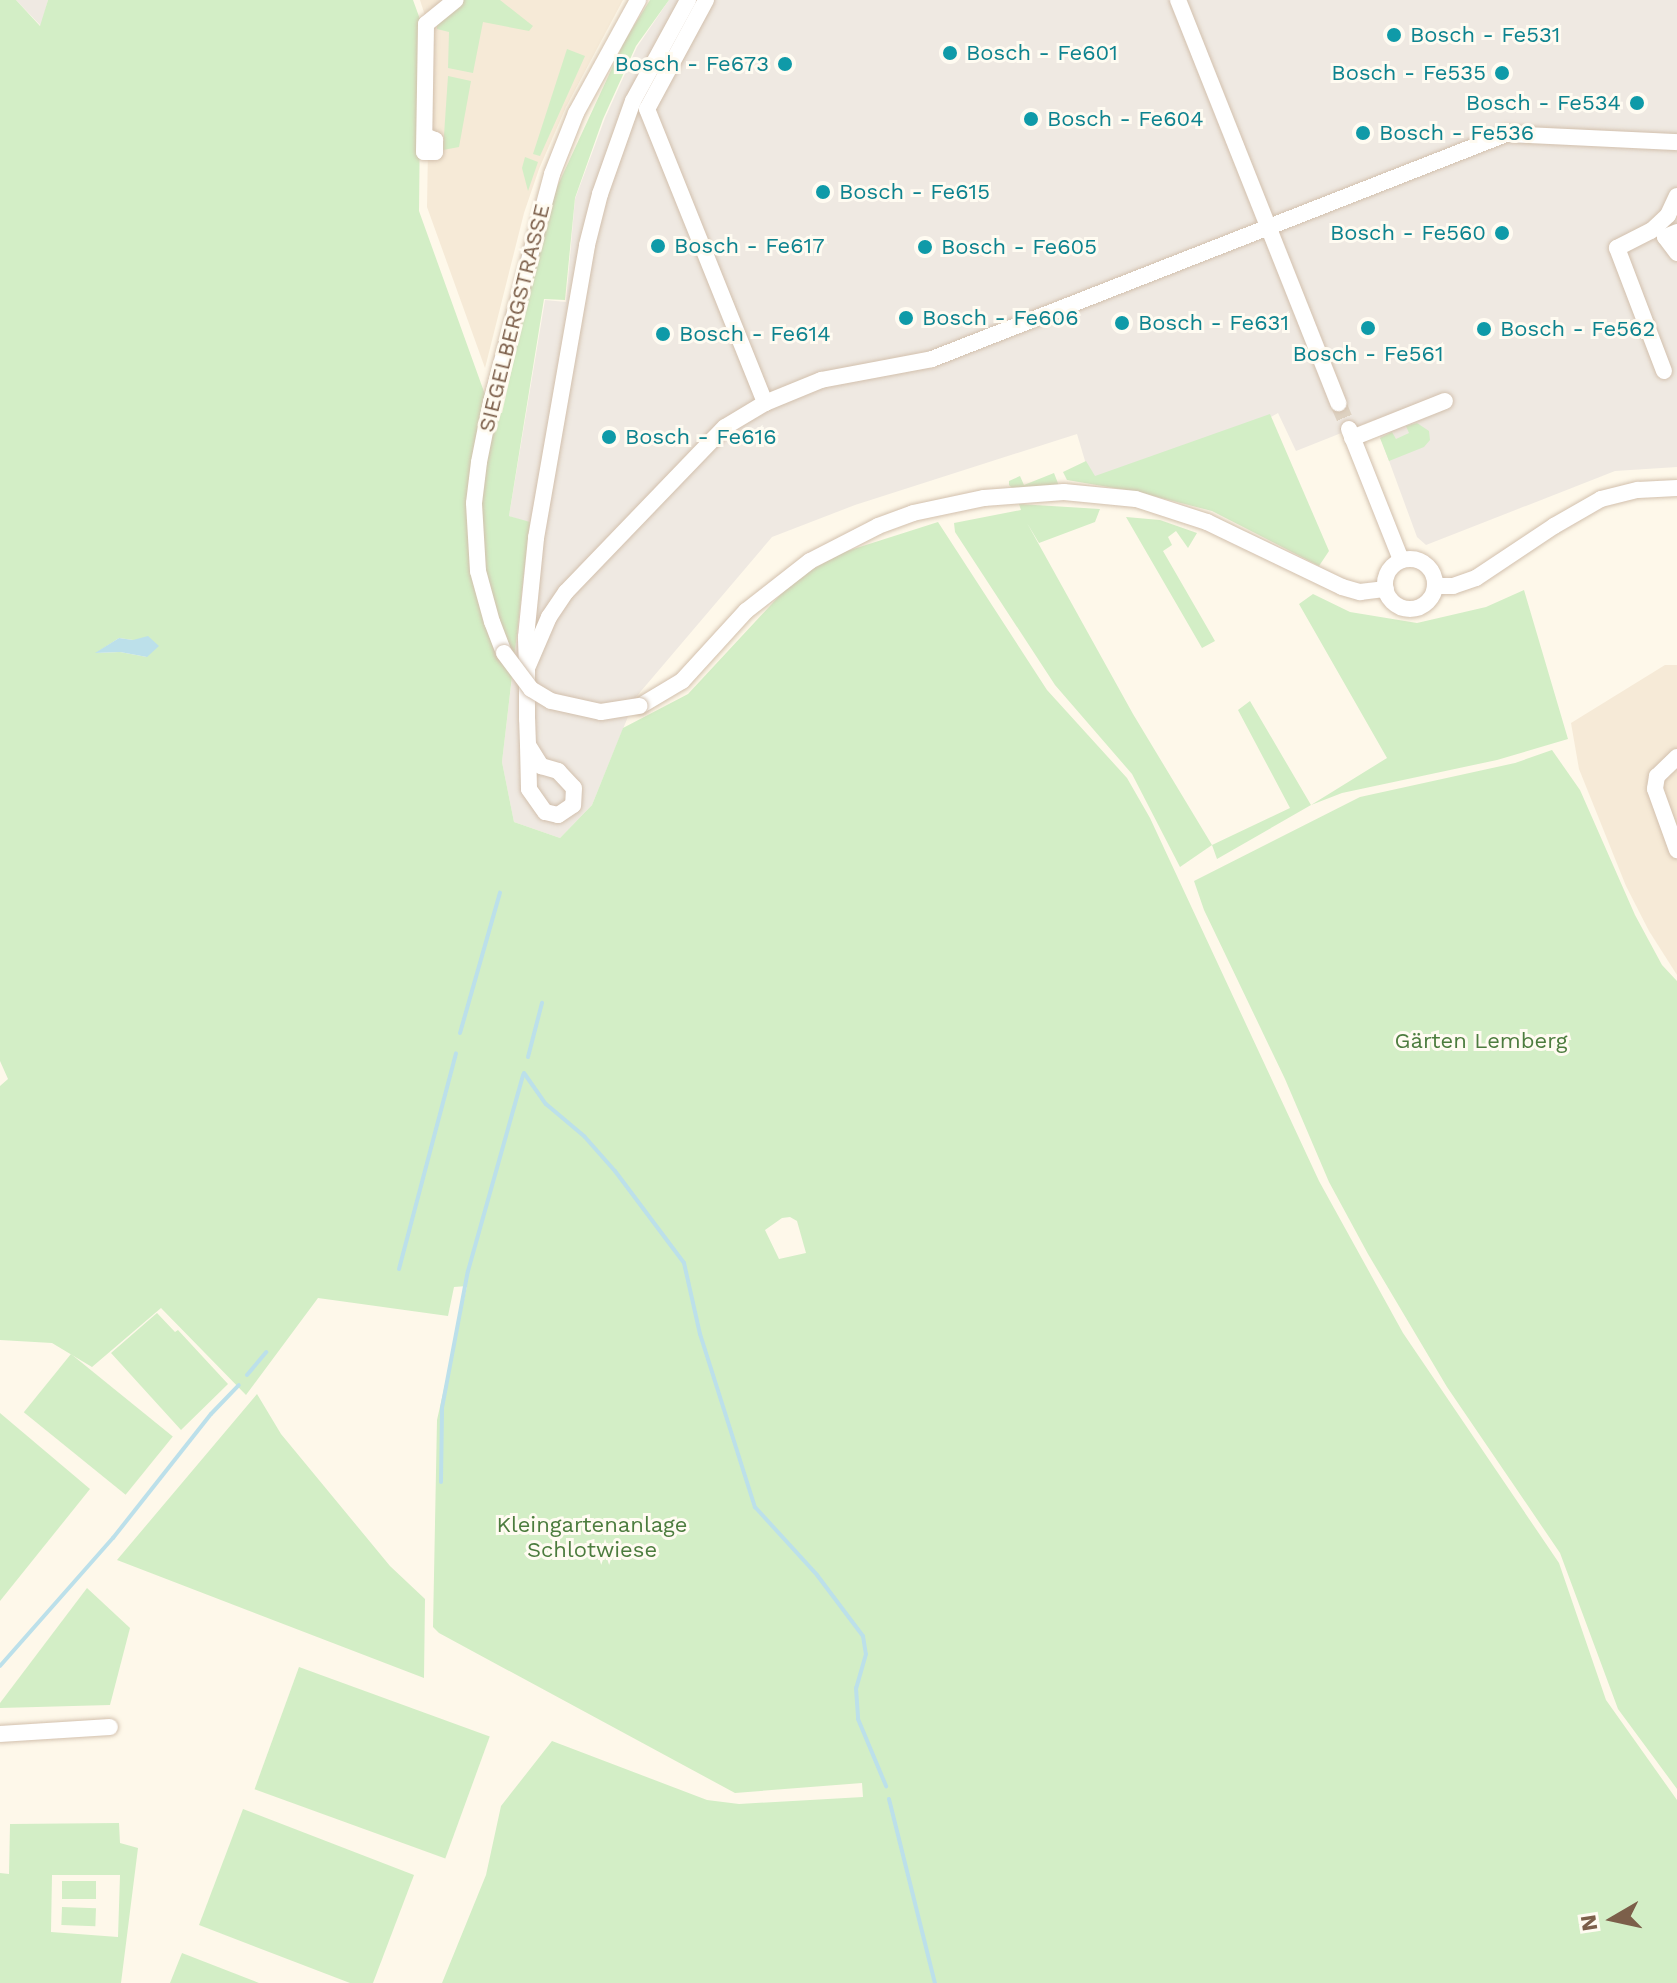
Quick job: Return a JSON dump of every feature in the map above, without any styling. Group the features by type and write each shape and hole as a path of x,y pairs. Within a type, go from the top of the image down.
{"street":[{"path":"425,136 426,24 456,0"},
{"name":"SIEGELBERGSTRASSE","path":"638,0 576,113 552,174 482,447 474,503 477,555 489,612 504,653 531,689 551,701 601,712 640,706 682,681 746,611 810,561 878,526 913,513 984,498 1064,492 1136,499 1207,522 1342,587 1360,592 1386,589"},
{"path":"528,745 527,620 534,553 587,245 615,146 656,54 688,0"},
{"path":"706,0 647,109 765,403"},
{"path":"1178,0 1338,403"},
{"path":"527,668 549,617 566,592 725,427 765,403 821,380 932,359 1268,230 1506,134 1677,142"},
{"path":"1664,371 1617,248 1651,231 1668,215 1677,196"},
{"path":"1671,234 1677,253"},
{"path":"1401,560 1350,434 1445,401"},
{"path":"1435,586 1453,586 1476,578 1601,499 1638,490 1677,488"},
{"path":"1401,560 1418,560 1425,564 1435,586 1427,602 1412,609 1395,604 1386,589 1388,572 1401,560"},
{"path":"1677,757 1657,776 1655,789 1677,850"},
{"path":"0,1734 110,1727"}],"shaded area":[{"path":"16,0 48,0 41,26"},
{"path":"420,0 623,0 566,107 539,169 524,213 485,368 427,207 430,31"},
{"path":"669,0 1677,0 1677,467 1615,471 1426,545 1417,537 1374,420 1296,451 1278,413 1207,452 1091,481 1077,434 855,505 772,537 636,697 592,805 560,838 514,822 502,762 530,523 509,516 545,300 566,302 575,199 605,118 637,47"},
{"path":"1665,665 1677,665 1677,975 1649,931 1626,886 1579,769 1571,723"}],"green space":[{"name":"Kleingartenanlage Schlotwiese","path":"0,0 16,0 40,26 48,0 413,0 421,22 419,211 492,414 502,413 542,235 557,187 625,40 650,0 669,0 636,46 603,119 575,198 565,300 544,299 509,516 530,522 502,762 514,822 560,838 592,805 623,728 688,694 795,579 844,552 938,522 1047,690 1127,778 1150,818 1319,1181 1403,1333 1559,1563 1606,1700 1677,1800 1677,1983 442,1983 486,1875 501,1806 552,1741 707,1800 739,1804 863,1797 862,1783 735,1793 433,1627 437,1420 467,1286 454,1287 448,1316 318,1298 246,1395 161,1308 92,1367 52,1343 0,1340 0,1086 8,1079 0,1061","holes":["119,638 133,640 147,657 120,652 96,653","790,1217 797,1221 806,1253 779,1259 765,1230 782,1218"]},
{"path":"464,0 500,0 533,26 529,31 483,22 473,73 448,68 449,32 437,29 437,22"},
{"path":"567,49 585,56 540,156 533,154"},
{"path":"448,76 471,81 459,147 443,150"},
{"path":"525,157 538,162 528,191 522,168"},
{"path":"1270,414 1329,551 1319,566 1212,511 1138,492 1067,480 1063,472 1086,461 1095,476"},
{"path":"1417,423 1429,431 1430,440 1424,447 1389,461 1380,438 1392,432 1396,439 1409,433 1406,426"},
{"path":"1054,473 1059,486 1013,489 1009,485 1009,481 1020,476 1024,485"},
{"path":"1019,504 1100,509 1095,522 1039,543 1027,523 1133,714 1212,845 1180,867 1132,774 1055,685 955,532 954,523 1021,510"},
{"path":"1126,517 1160,520 1197,533 1188,548 1176,531 1168,537 1172,545 1163,551 1215,641 1202,648"},
{"path":"1524,590 1568,739 1497,760 1342,793 1311,805 1387,758 1299,604 1313,594 1350,612 1417,623 1486,607"},
{"path":"1250,701 1311,805 1217,859 1212,845 1290,808 1238,710"},
{"name":"Gärten Lemberg","path":"1552,750 1580,790 1635,915 1662,965 1677,981 1677,1789 1618,1709 1560,1553 1447,1387 1329,1182 1285,1079 1204,910 1194,881 1360,797 1515,763"},
{"path":"157,1313 175,1332 178,1330 228,1384 181,1430 111,1353"},
{"path":"71,1354 173,1436 126,1495 24,1412"},
{"path":"257,1394 281,1434 390,1566 425,1599 424,1678 117,1560"},
{"path":"0,1413 90,1489 0,1601"},
{"path":"87,1588 130,1628 110,1705 0,1708 0,1703"},
{"path":"299,1667 490,1736 445,1859 255,1789"},
{"path":"243,1809 414,1875 373,1983 350,1983 199,1925"},
{"path":"119,1823 120,1843 138,1848 121,1983 0,1983 0,1873 9,1874 10,1824","holes":["52,1875 120,1875 118,1937 51,1932"]},
{"path":"62,1881 96,1881 96,1899 62,1899"},
{"path":"62,1907 96,1908 95,1926 61,1925"},
{"path":"182,1953 259,1983 170,1983"}],"water":[{"path":"148,636 159,646 147,657 120,652 95,653 119,638 133,640"}],"waterway":[{"path":"460,1033 500,893"},
{"path":"528,1057 542,1003"},
{"path":"399,1269 456,1053"},
{"path":"524,1073 546,1104 584,1136 615,1171 684,1263 700,1334 755,1507 817,1575 863,1636 866,1654 856,1688 858,1719 886,1786"},
{"path":"441,1482 442,1408 468,1271 523,1075"},
{"path":"247,1375 266,1352"},
{"path":"0,1666 113,1538 211,1414 239,1385"},
{"path":"889,1799 935,1983"}],"tunnel":[{"path":"1338,403 1349,429"}],"place":[{"name":"Bosch - Fe531","path":"1394,35"},
{"name":"Bosch - Fe601","path":"950,53"},
{"name":"Bosch - Fe673","path":"785,64"},
{"name":"Bosch - Fe535","path":"1502,73"},
{"name":"Bosch - Fe534","path":"1637,103"},
{"name":"Bosch - Fe604","path":"1031,119"},
{"name":"Bosch - Fe536","path":"1363,133"},
{"name":"Bosch - Fe615","path":"823,192"},
{"name":"Bosch - Fe560","path":"1502,233"},
{"name":"Bosch - Fe617","path":"658,246"},
{"name":"Bosch - Fe605","path":"925,247"},
{"name":"Bosch - Fe606","path":"906,318"},
{"name":"Bosch - Fe631","path":"1122,323"},
{"name":"Bosch - Fe561","path":"1368,328"},
{"name":"Bosch - Fe562","path":"1484,329"},
{"name":"Bosch - Fe614","path":"663,334"},
{"name":"Bosch - Fe616","path":"609,437"}]}
